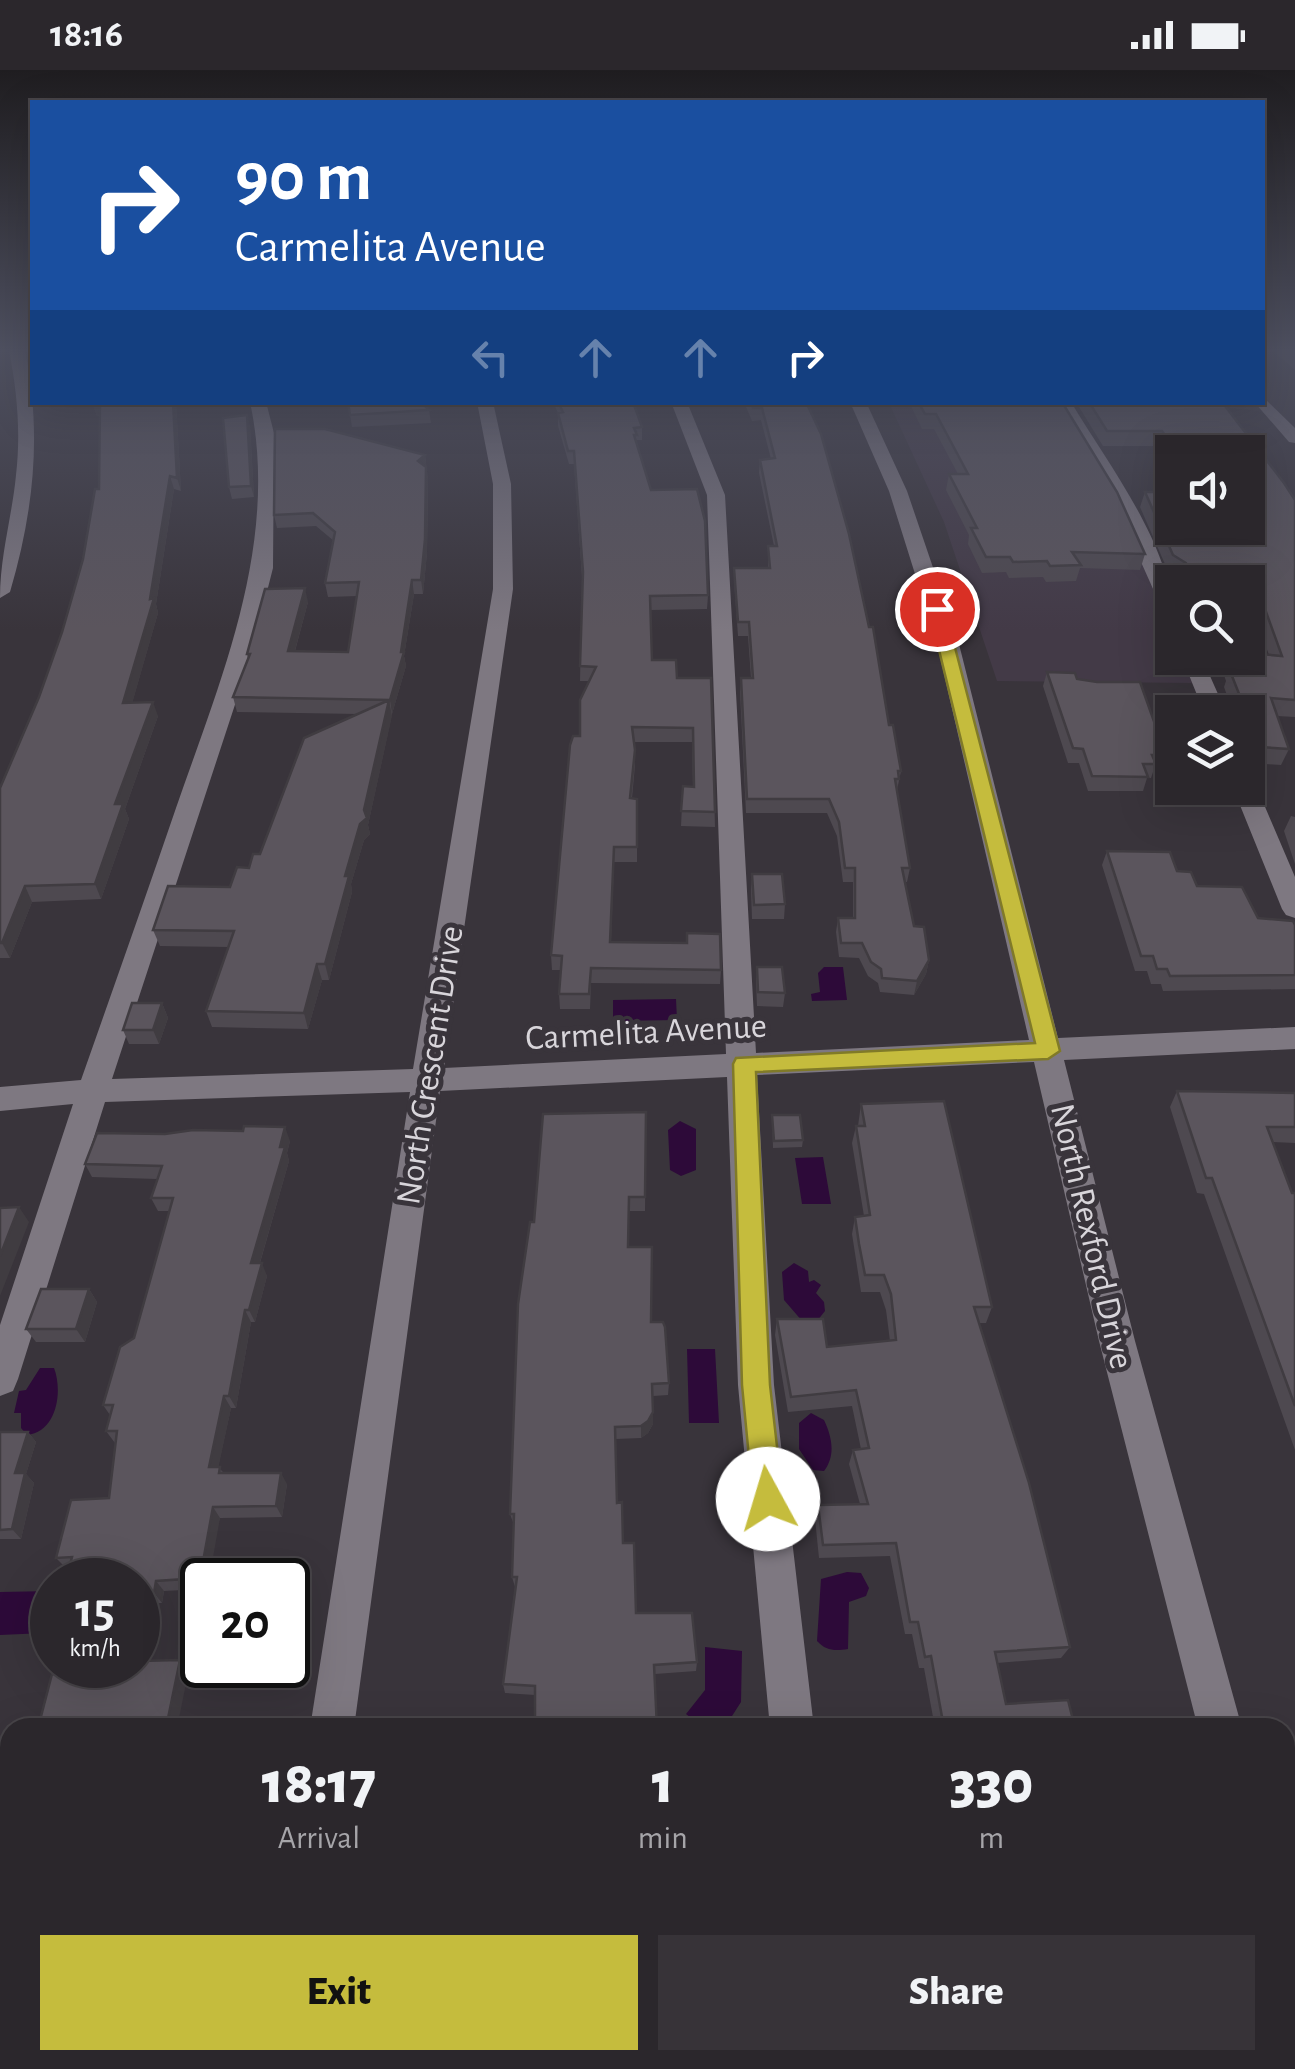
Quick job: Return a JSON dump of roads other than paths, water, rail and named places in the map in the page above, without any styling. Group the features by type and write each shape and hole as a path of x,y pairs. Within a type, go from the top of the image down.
{"street":[{"path":"0,592 20,516 27,443"},
{"path":"0,1379 92,1091 238,662 263,568 266,443"},
{"name":"North Crescent Drive","path":"333,1718 503,589 502,484 494,443"},
{"path":"695,443 716,495 756,1385 791,1718"},
{"name":"North Rexford Drive","path":"880,443 948,644 1117,1341 1217,1718"},
{"path":"1087,443 1126,506 1155,571"},
{"path":"1252,805 1295,909"},
{"name":"Carmelita Avenue","path":"0,1099 92,1091 241,1089 1295,1038"}]}
